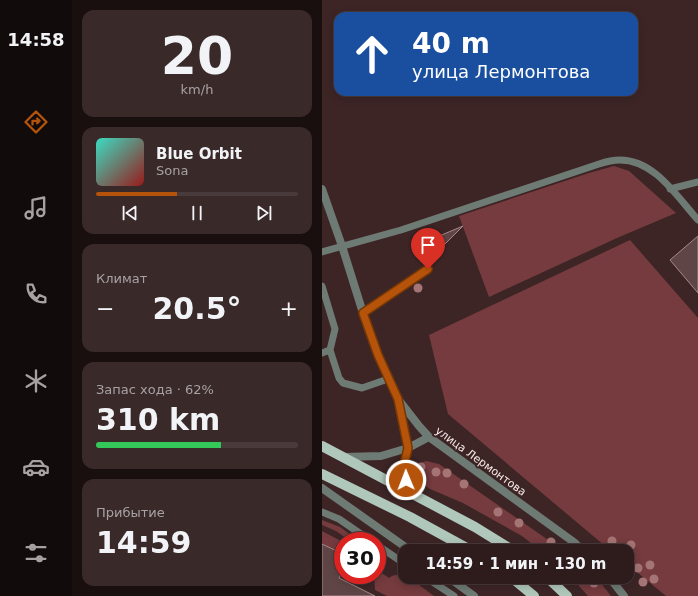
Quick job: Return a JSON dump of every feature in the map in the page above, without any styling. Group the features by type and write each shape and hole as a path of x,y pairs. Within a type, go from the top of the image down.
{"main road":[{"path":"322,446 411,492 503,544"},
{"path":"322,474 410,517 459,544"},
{"path":"519,584 534,596"},
{"path":"554,584 567,596"}],"street":[{"name":"улица Лермонтова","path":"322,189 378,355 398,399 429,437 575,544"},
{"path":"398,399 408,448 404,465 406,480 411,492"},
{"path":"343,457 381,456 408,448 429,437"},
{"path":"322,488 401,544"},
{"path":"458,584 474,596"},
{"path":"615,584 624,596"}],"lane":[{"path":"322,252 401,230 599,164 620,160 635,163 648,168 659,176 698,220"},
{"path":"670,189 698,182"},
{"path":"363,313 428,269"},
{"path":"322,286 336,329 330,350 339,378 343,383 362,388 388,379"},
{"path":"322,353 330,350"},
{"path":"322,512 339,519 358,532"},
{"path":"386,551 398,559"},
{"path":"436,584 454,596"}],"shaded area":[{"path":"614,166 629,171 676,213 617,238 489,297 459,216"},
{"path":"630,240 698,318 698,596 666,596 634,570 634,544 603,544 448,414 429,335"},
{"path":"426,461 439,464 554,544 532,544 522,536 463,503 430,489 420,482 415,473 415,467"},
{"path":"322,520 340,527 347,532 337,532 322,525"},
{"path":"322,531 334,537 334,550 322,544"},
{"path":"394,575 398,575 398,584 418,584 434,596 387,596 375,590 375,584 386,584 386,576 389,578"},
{"path":"577,584 602,584 611,596 588,596"}],"building":[{"path":"463,226 437,252 430,252 425,242"},
{"path":"698,236 698,293 670,260"},
{"path":"322,544 334,550 334,584 351,584 375,596 322,596"}],"route":[{"path":"406,480 404,465 408,448 398,399 378,355 363,313 428,269"}]}
